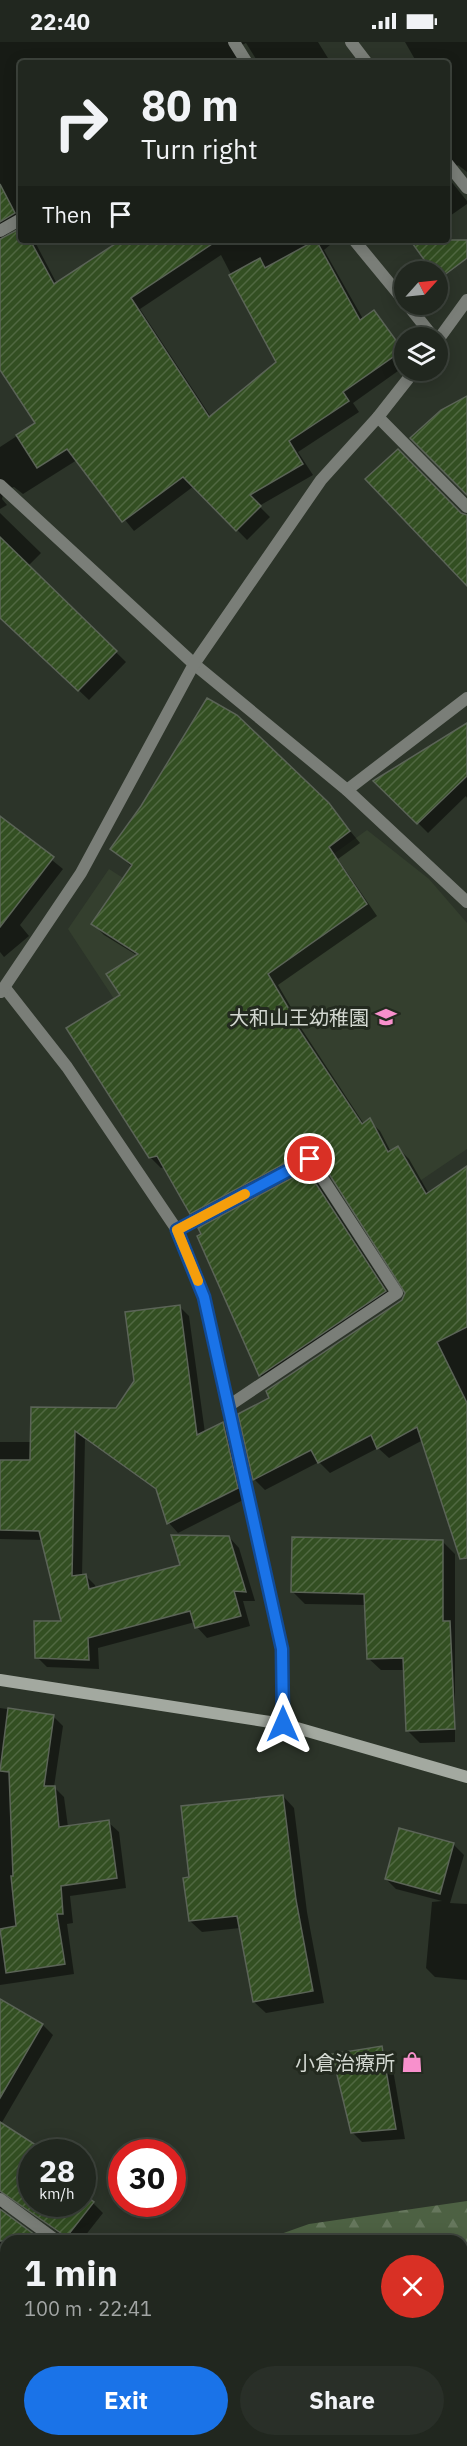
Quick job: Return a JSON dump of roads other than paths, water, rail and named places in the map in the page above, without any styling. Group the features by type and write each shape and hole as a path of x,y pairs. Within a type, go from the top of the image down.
{"street":[{"path":"234,42 245,60"},
{"path":"351,42 365,60"},
{"path":"450,167 467,188"},
{"path":"0,231 18,221"},
{"path":"356,243 394,288"},
{"path":"447,327 467,300"},
{"path":"416,315 425,327"},
{"path":"283,1724 282,1649 204,1297 177,1230 67,1067 2,990 81,873 194,664 321,480 378,417 406,381"},
{"path":"378,417 467,507"},
{"path":"0,485 194,664 347,790 467,902"},
{"path":"347,790 467,698"},
{"path":"177,1230 310,1159 397,1293 227,1407"},
{"path":"0,1680 283,1724 467,1777"},
{"path":"0,2199 49,2235"}],"place":[{"name":"大和山王幼稚園","path":"386,1017"},
{"name":"小倉治療所","path":"412,2062"}]}
